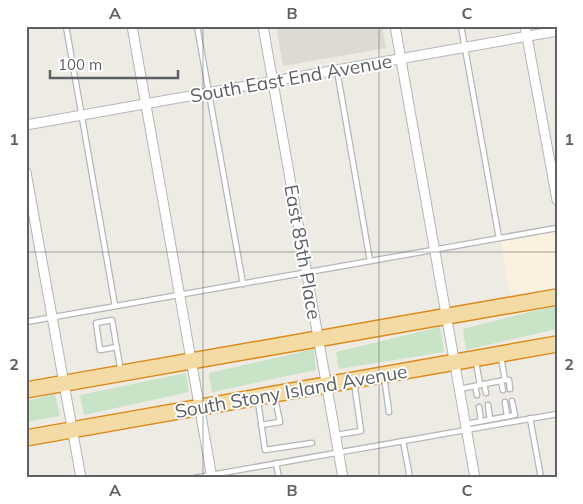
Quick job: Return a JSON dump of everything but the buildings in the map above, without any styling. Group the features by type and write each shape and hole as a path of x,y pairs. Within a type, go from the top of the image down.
{"highway":[{"path":"26,390 557,297"},
{"name":"South Stony Island Avenue","path":"26,438 557,344"}],"street":[{"path":"132,26 212,476"},
{"name":"East 85th Place","path":"263,26 343,478"},
{"path":"395,26 475,478"},
{"path":"526,26 557,200"},
{"name":"South East End Avenue","path":"26,125 557,31"},
{"path":"26,172 81,478"}],"lane":[{"path":"66,26 115,306"},
{"path":"197,26 243,284"},
{"path":"461,26 499,238"},
{"path":"337,70 370,261"},
{"path":"26,322 557,228"},
{"path":"117,347 100,350 96,323 112,320 117,347 121,373"},
{"path":"500,354 503,390"},
{"path":"475,359 480,385 486,393"},
{"path":"383,375 389,412"},
{"path":"336,435 361,431 354,380"},
{"path":"459,389 509,380 510,389"},
{"path":"477,395 480,385"},
{"path":"261,425 280,422 274,394"},
{"path":"257,397 265,450 312,443"},
{"path":"466,427 481,421 515,415 512,401"},
{"path":"505,402 507,416"},
{"path":"488,405 490,419"},
{"path":"479,407 481,421"},
{"path":"194,478 404,441 466,427 557,414"},
{"path":"530,418 540,478"},
{"path":"404,441 410,478"},
{"path":"276,463 279,478"}],"shaded area":[{"path":"276,26 382,26 386,48 283,66"},
{"path":"557,231 557,287 510,295 501,242"}],"green space":[{"path":"557,305 557,329 466,350 463,329"},
{"path":"440,327 444,352 339,369 336,352"},
{"path":"314,349 316,370 212,392 209,373"},
{"path":"186,373 189,392 84,415 80,395"},
{"path":"55,394 60,416 26,422 26,401"}]}
